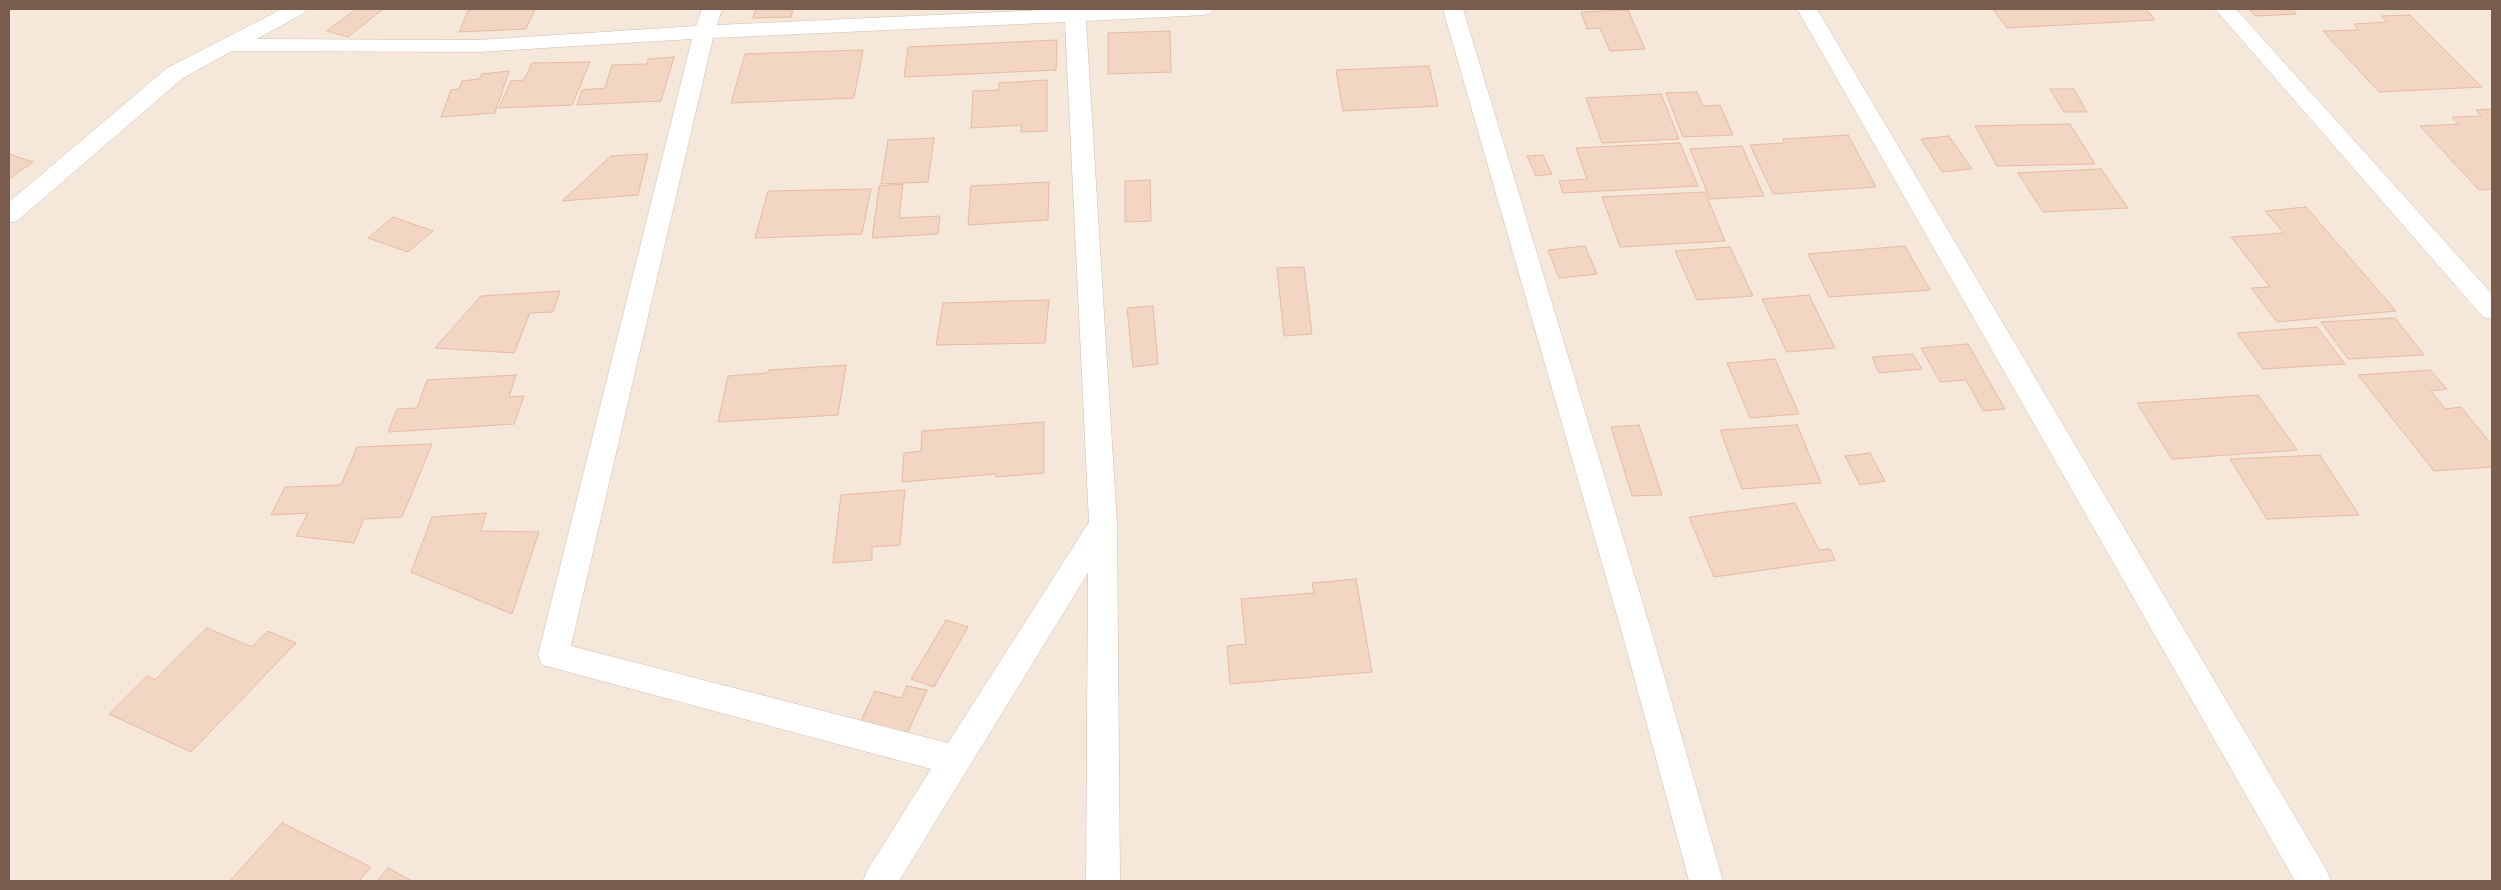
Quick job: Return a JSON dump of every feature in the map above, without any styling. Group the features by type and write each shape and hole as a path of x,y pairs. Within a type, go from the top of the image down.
{"street":[{"path":"9,216 175,73 297,9"},
{"path":"228,45 478,46 708,20 1204,9"},
{"path":"1453,9 1639,640 1706,881"},
{"path":"1807,9 2314,881"},
{"path":"2225,9 2492,310"},
{"path":"1075,12 1103,524 1103,881"},
{"path":"708,20 553,655 954,760"},
{"path":"880,881 1103,524"}],"shaded area":[{"path":"9,9 2492,9 2492,881 9,881"}],"building":[{"path":"356,9 383,9 348,37 327,31"},
{"path":"475,9 535,9 526,29 459,32 468,11"},
{"path":"756,9 793,9 791,17 753,18"},
{"path":"1993,9 2146,9 2155,20 2007,28"},
{"path":"2249,9 2292,9 2296,14 2255,16"},
{"path":"1628,10 1645,49 1610,51 1600,28 1587,29 1581,12"},
{"path":"2410,15 2482,87 2379,92 2323,31 2359,30 2354,24 2387,22 2381,16"},
{"path":"1170,31 1171,72 1108,74 1108,33"},
{"path":"1057,40 1056,70 904,77 908,47"},
{"path":"863,50 854,98 731,103 745,54"},
{"path":"674,57 661,101 577,105 582,90 605,88 612,65 647,64 648,59"},
{"path":"590,62 572,105 499,108 511,81 524,80 532,63"},
{"path":"1429,66 1438,106 1343,111 1336,70"},
{"path":"509,71 495,113 441,117 451,90 459,89 462,81 479,79 482,74"},
{"path":"1047,80 1047,131 1021,132 1022,125 971,128 973,91 999,90 999,83"},
{"path":"2050,89 2074,89 2087,112 2064,112"},
{"path":"1697,92 1703,106 1720,105 1733,135 1683,137 1666,93"},
{"path":"1661,94 1679,139 1602,143 1586,98"},
{"path":"2492,109 2492,189 2479,190 2420,126 2459,124 2452,117 2481,116 2476,110"},
{"path":"2070,124 2095,164 1997,166 1975,126"},
{"path":"1848,135 1876,187 1773,194 1750,145 1784,143 1783,139"},
{"path":"1949,136 1972,169 1942,172 1921,139"},
{"path":"934,138 928,182 881,184 888,140"},
{"path":"1680,143 1698,186 1563,193 1559,181 1587,179 1576,148"},
{"path":"1742,146 1764,196 1710,199 1690,149"},
{"path":"9,154 33,162 9,179"},
{"path":"648,154 638,195 562,201 611,156"},
{"path":"1543,155 1552,174 1536,176 1527,156"},
{"path":"2101,169 2128,208 2043,212 2018,173"},
{"path":"1150,180 1151,221 1125,222 1125,181"},
{"path":"1049,182 1048,220 968,225 971,186"},
{"path":"903,184 899,218 940,216 938,234 872,238 879,186"},
{"path":"871,189 862,234 755,238 768,191"},
{"path":"1705,192 1725,241 1620,247 1602,197"},
{"path":"2306,207 2396,311 2277,322 2251,288 2270,287 2231,237 2284,233 2265,211"},
{"path":"393,217 433,231 408,252 368,238"},
{"path":"1585,246 1597,274 1559,278 1548,250"},
{"path":"1905,246 1930,290 1829,297 1808,254"},
{"path":"1730,247 1753,296 1697,300 1675,251"},
{"path":"1304,267 1312,334 1284,336 1277,268"},
{"path":"560,291 553,312 530,313 514,353 435,348 481,296"},
{"path":"1809,295 1835,348 1787,352 1762,299"},
{"path":"1049,300 1045,343 936,345 943,303"},
{"path":"1153,306 1158,364 1133,367 1127,308"},
{"path":"2395,318 2424,355 2348,359 2321,322"},
{"path":"2317,327 2345,364 2263,369 2237,333"},
{"path":"1968,344 2005,409 1983,411 1966,380 1940,382 1921,348"},
{"path":"1913,354 1922,369 1879,373 1872,357"},
{"path":"1775,359 1799,414 1750,418 1727,363"},
{"path":"846,365 838,415 718,422 728,376 767,373 769,370"},
{"path":"2430,370 2447,389 2431,391 2445,409 2461,407 2492,445 2492,467 2434,471 2358,375"},
{"path":"516,375 509,397 524,396 514,424 388,432 397,409 417,408 427,380"},
{"path":"2258,395 2297,450 2172,459 2137,403"},
{"path":"1044,422 1044,473 996,477 996,474 902,482 904,453 921,451 922,431"},
{"path":"1639,425 1662,495 1632,496 1611,427"},
{"path":"1797,425 1821,483 1742,489 1720,430"},
{"path":"432,444 402,517 364,519 354,543 296,536 308,513 271,515 285,487 341,485 357,447"},
{"path":"1870,453 1885,481 1860,485 1845,456"},
{"path":"2320,455 2359,515 2267,519 2230,459"},
{"path":"905,490 900,545 872,547 872,560 833,563 841,495"},
{"path":"1795,503 1819,550 1830,549 1835,560 1714,577 1689,517"},
{"path":"486,513 481,531 539,532 512,614 411,572 432,517"},
{"path":"1356,579 1372,672 1230,684 1227,646 1246,644 1241,599 1314,593 1312,583"},
{"path":"946,620 968,627 934,687 911,679"},
{"path":"207,628 252,647 268,631 296,643 191,752 109,714 147,676 155,680"},
{"path":"907,686 927,690 906,736 859,725 875,691 901,698"},
{"path":"282,823 371,867 359,881 230,881"},
{"path":"388,868 412,881 377,881"}]}
